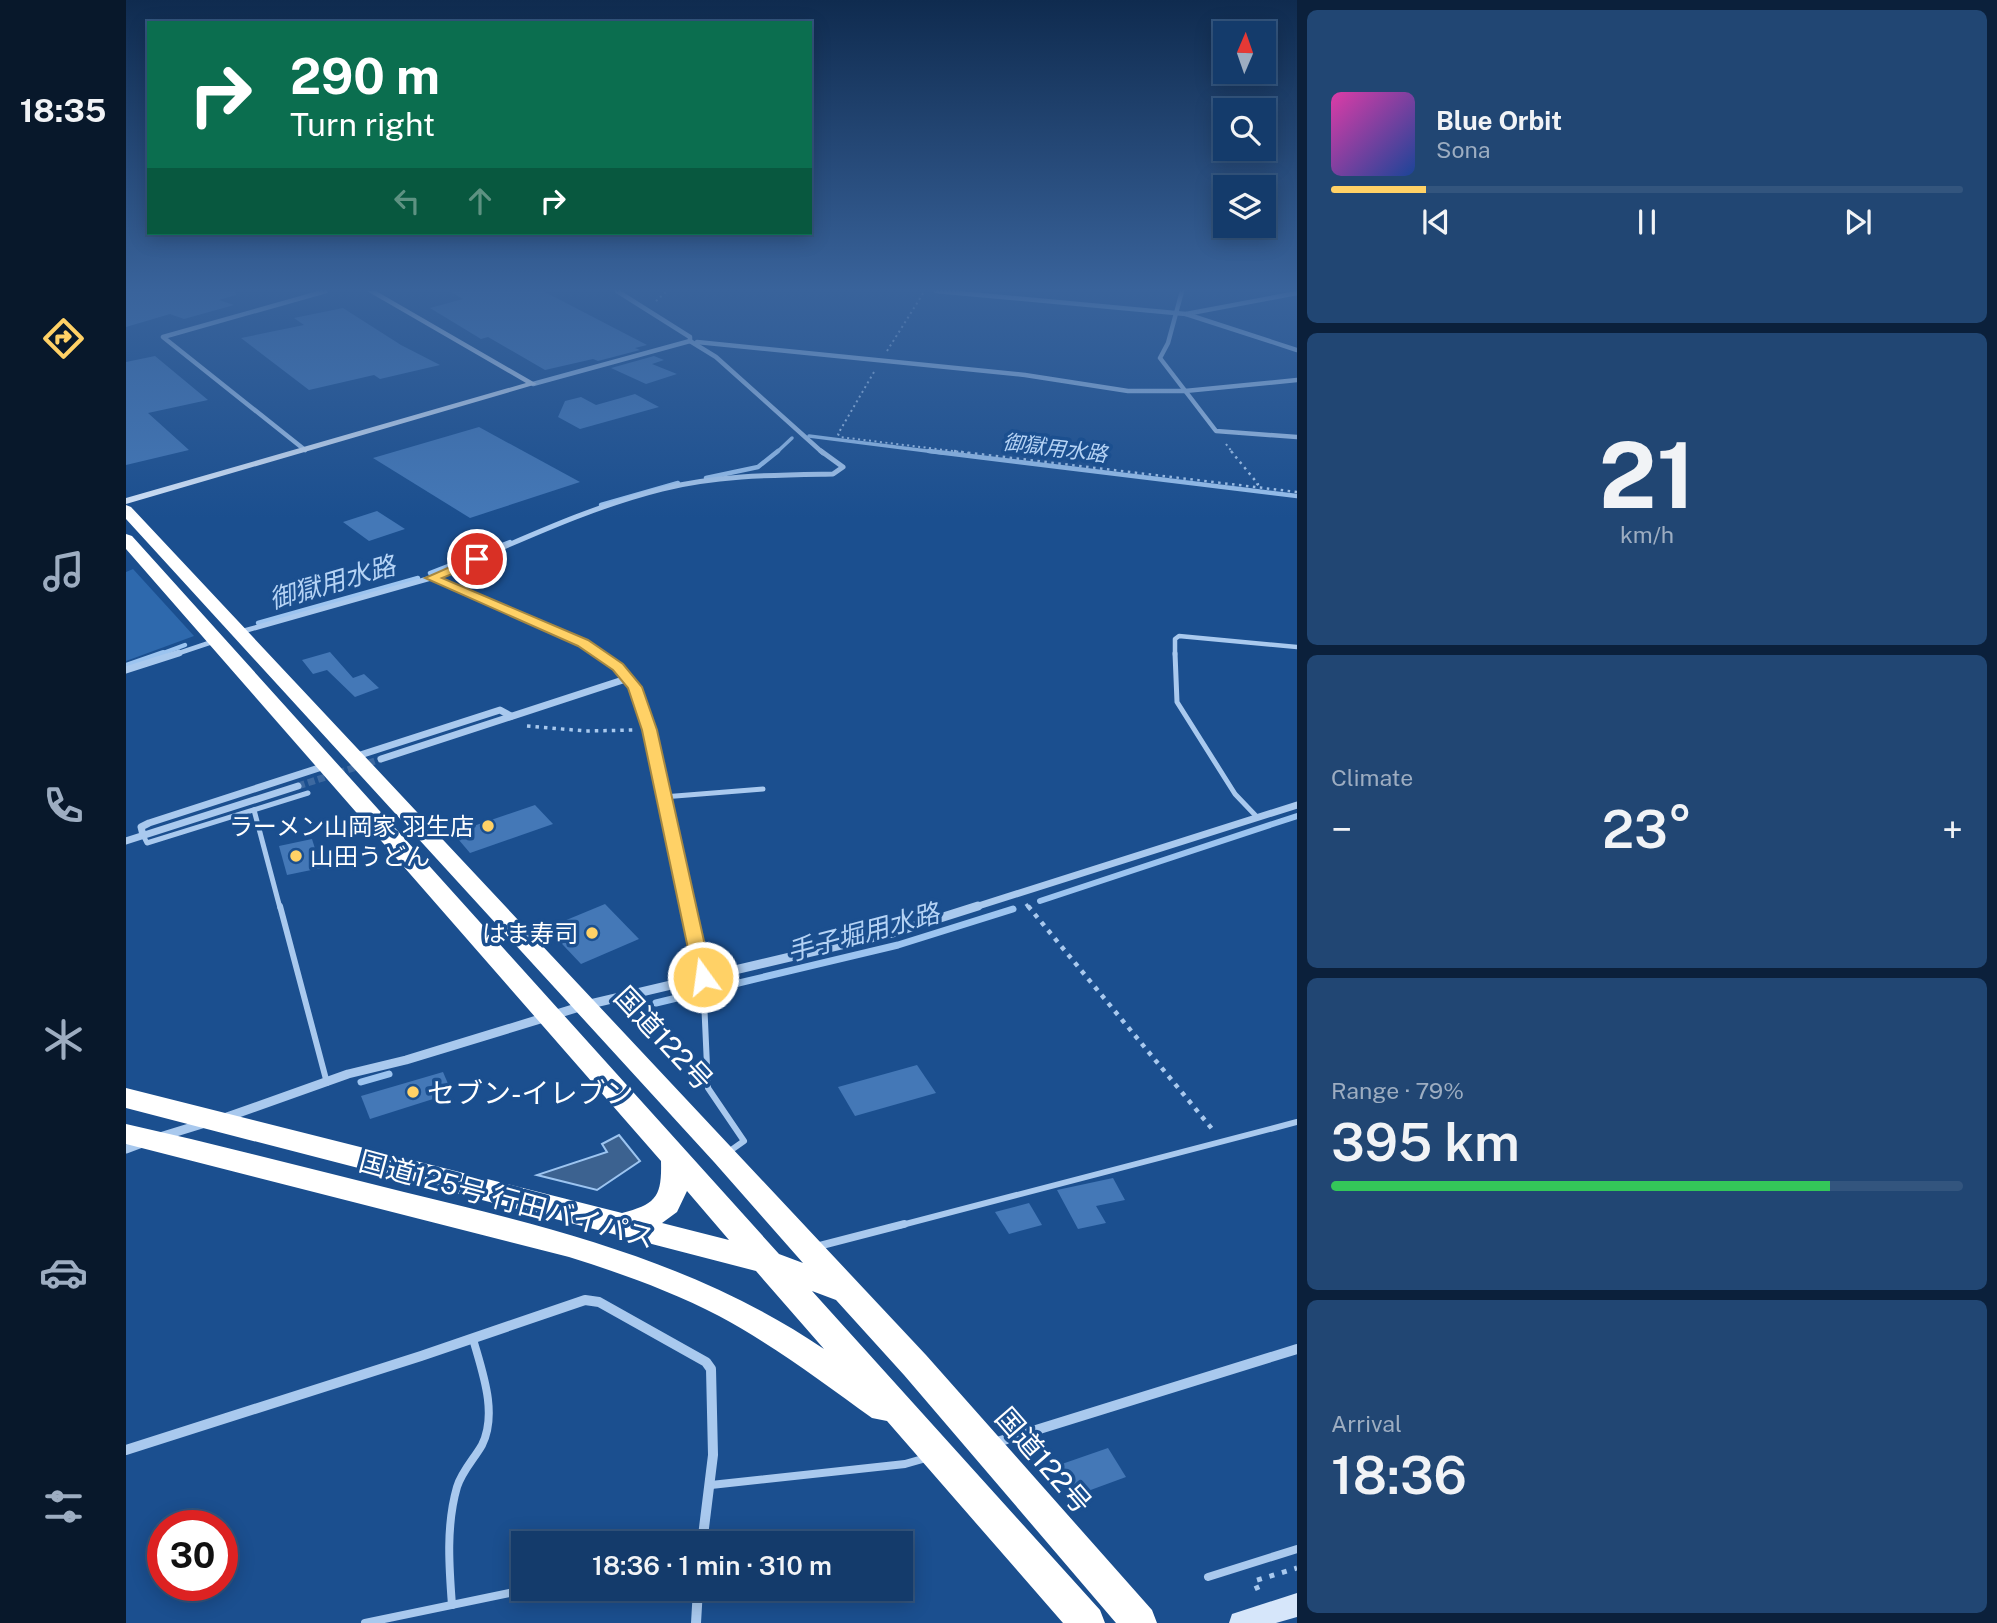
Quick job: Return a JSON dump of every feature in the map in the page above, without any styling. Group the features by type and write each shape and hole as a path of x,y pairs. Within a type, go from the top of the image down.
{"highway":[{"name":"国道122号","path":"126,510 724,1155 915,1365 1139,1623"},
{"path":"126,539 1087,1623"},
{"name":"国道125号 行田バイパス","path":"126,1098 764,1261 846,1291"},
{"name":"国道125号 行田バイパス","path":"135,1141 540,1237 652,1273 759,1324 819,1362 925,1443"},
{"path":"619,1225 648,1219 669,1205 676,1183 674,1157"}],"street":[{"path":"200,367 305,450"},
{"path":"503,367 533,384"},
{"path":"126,500 597,367"},
{"path":"239,632 432,578 615,503 663,489 718,480 832,474 843,467 805,439 727,367"},
{"path":"955,367 1024,374 1109,389 1185,391 1297,380"},
{"path":"1167,367 1216,431 1297,436"},
{"path":"432,578 583,643 604,656 629,678 641,700 649,730 703,977"},
{"path":"126,670 216,640"},
{"path":"381,759 629,678"},
{"path":"354,757 500,710 511,716"},
{"path":"144,835 141,827 149,823 329,765"},
{"path":"126,841 298,786"},
{"path":"135,1141 256,1109 348,1074 406,1060 586,1005 871,940 1297,805"},
{"path":"126,1450 585,1300 599,1302 706,1362 711,1368 711,1485 704,1531"},
{"path":"985,1446 1297,1349"},
{"path":"696,1623 697,1601"},
{"path":"1240,1622 1297,1605"}],"lane":[{"path":"1256,816 1235,794 1177,702 1175,639 1179,636 1297,647"},
{"path":"663,797 763,789"},
{"path":"144,835 148,843 308,793"},
{"path":"254,810 327,1083"},
{"path":"703,977 708,1088 744,1141 724,1155"},
{"path":"809,1249 827,1242 1297,1122"},
{"path":"452,1605 447,1546 452,1510 458,1483 484,1441 488,1420 485,1383 472,1338"},
{"path":"711,1485 905,1464 925,1443"},
{"path":"1209,1577 1297,1549"},
{"path":"365,1623 511,1593"}],"path":[{"path":"877,367 838,435 840,437 1297,492"},
{"path":"1216,431 1258,484 1254,487"},
{"path":"518,723 541,729 649,730"},
{"path":"1018,895 1222,1140"},
{"path":"1258,1590 1254,1581 1297,1568"}],"shaded area":[{"path":"133,569 194,636 126,661 126,572"},
{"path":"619,1135 640,1161 597,1190 537,1175 607,1152 602,1144"}],"building":[{"path":"126,367 168,367 208,400 148,413 189,450 126,465"},
{"path":"279,367 433,367 380,379 374,375 309,390"},
{"path":"539,367 559,367 545,370"},
{"path":"659,367 677,374 646,384 611,368"},
{"path":"635,394 659,407 580,429 558,417 565,401 581,397 596,405"},
{"path":"479,427 580,482 470,518 373,458"},
{"path":"377,511 405,529 369,541 343,522"},
{"path":"330,652 353,678 364,674 379,688 355,697 327,670 313,674 302,660"},
{"path":"535,805 553,824 470,853 453,833"},
{"path":"312,839 321,868 287,875 279,846"},
{"path":"605,904 639,939 581,964 547,928"},
{"path":"917,1065 936,1093 855,1116 838,1087"},
{"path":"443,1072 452,1093 370,1119 361,1096"},
{"path":"1113,1178 1125,1200 1096,1206 1106,1223 1078,1229 1057,1190"},
{"path":"1029,1203 1042,1225 1009,1234 995,1212"},
{"path":"1108,1448 1126,1477 1077,1495 1059,1465"}],"waterway":[{"name":"御獄用水路","path":"809,436 943,453"},
{"name":"御獄用水路","path":"776,453 792,438"},
{"name":"御獄用水路","path":"706,478 758,467 778,451"},
{"name":"御獄用水路","path":"929,451 1297,496"},
{"name":"御獄用水路","path":"601,505 678,483"},
{"name":"御獄用水路","path":"430,573 510,542"},
{"name":"御獄用水路","path":"258,623 418,578"},
{"name":"御獄用水路","path":"158,655 185,645"},
{"name":"御獄用水路","path":"126,666 163,653"},
{"name":"手子堀用水路","path":"1040,901 1297,816"},
{"name":"手子堀用水路","path":"722,987 898,945 1013,909"},
{"name":"手子堀用水路","path":"656,1003 685,996"},
{"name":"手子堀用水路","path":"361,1082 389,1074"}],"tunnel":[{"path":"298,786 381,759"}],"place":[{"name":"ラーメン山岡家 羽生店","path":"488,826"},
{"name":"山田うどん","path":"296,856"},
{"name":"はま寿司","path":"592,933"},
{"name":"セブン-イレブン","path":"413,1092"}],"route":[{"path":"477,559 432,578 583,643 618,667 635,687 649,730 703,977"}]}
